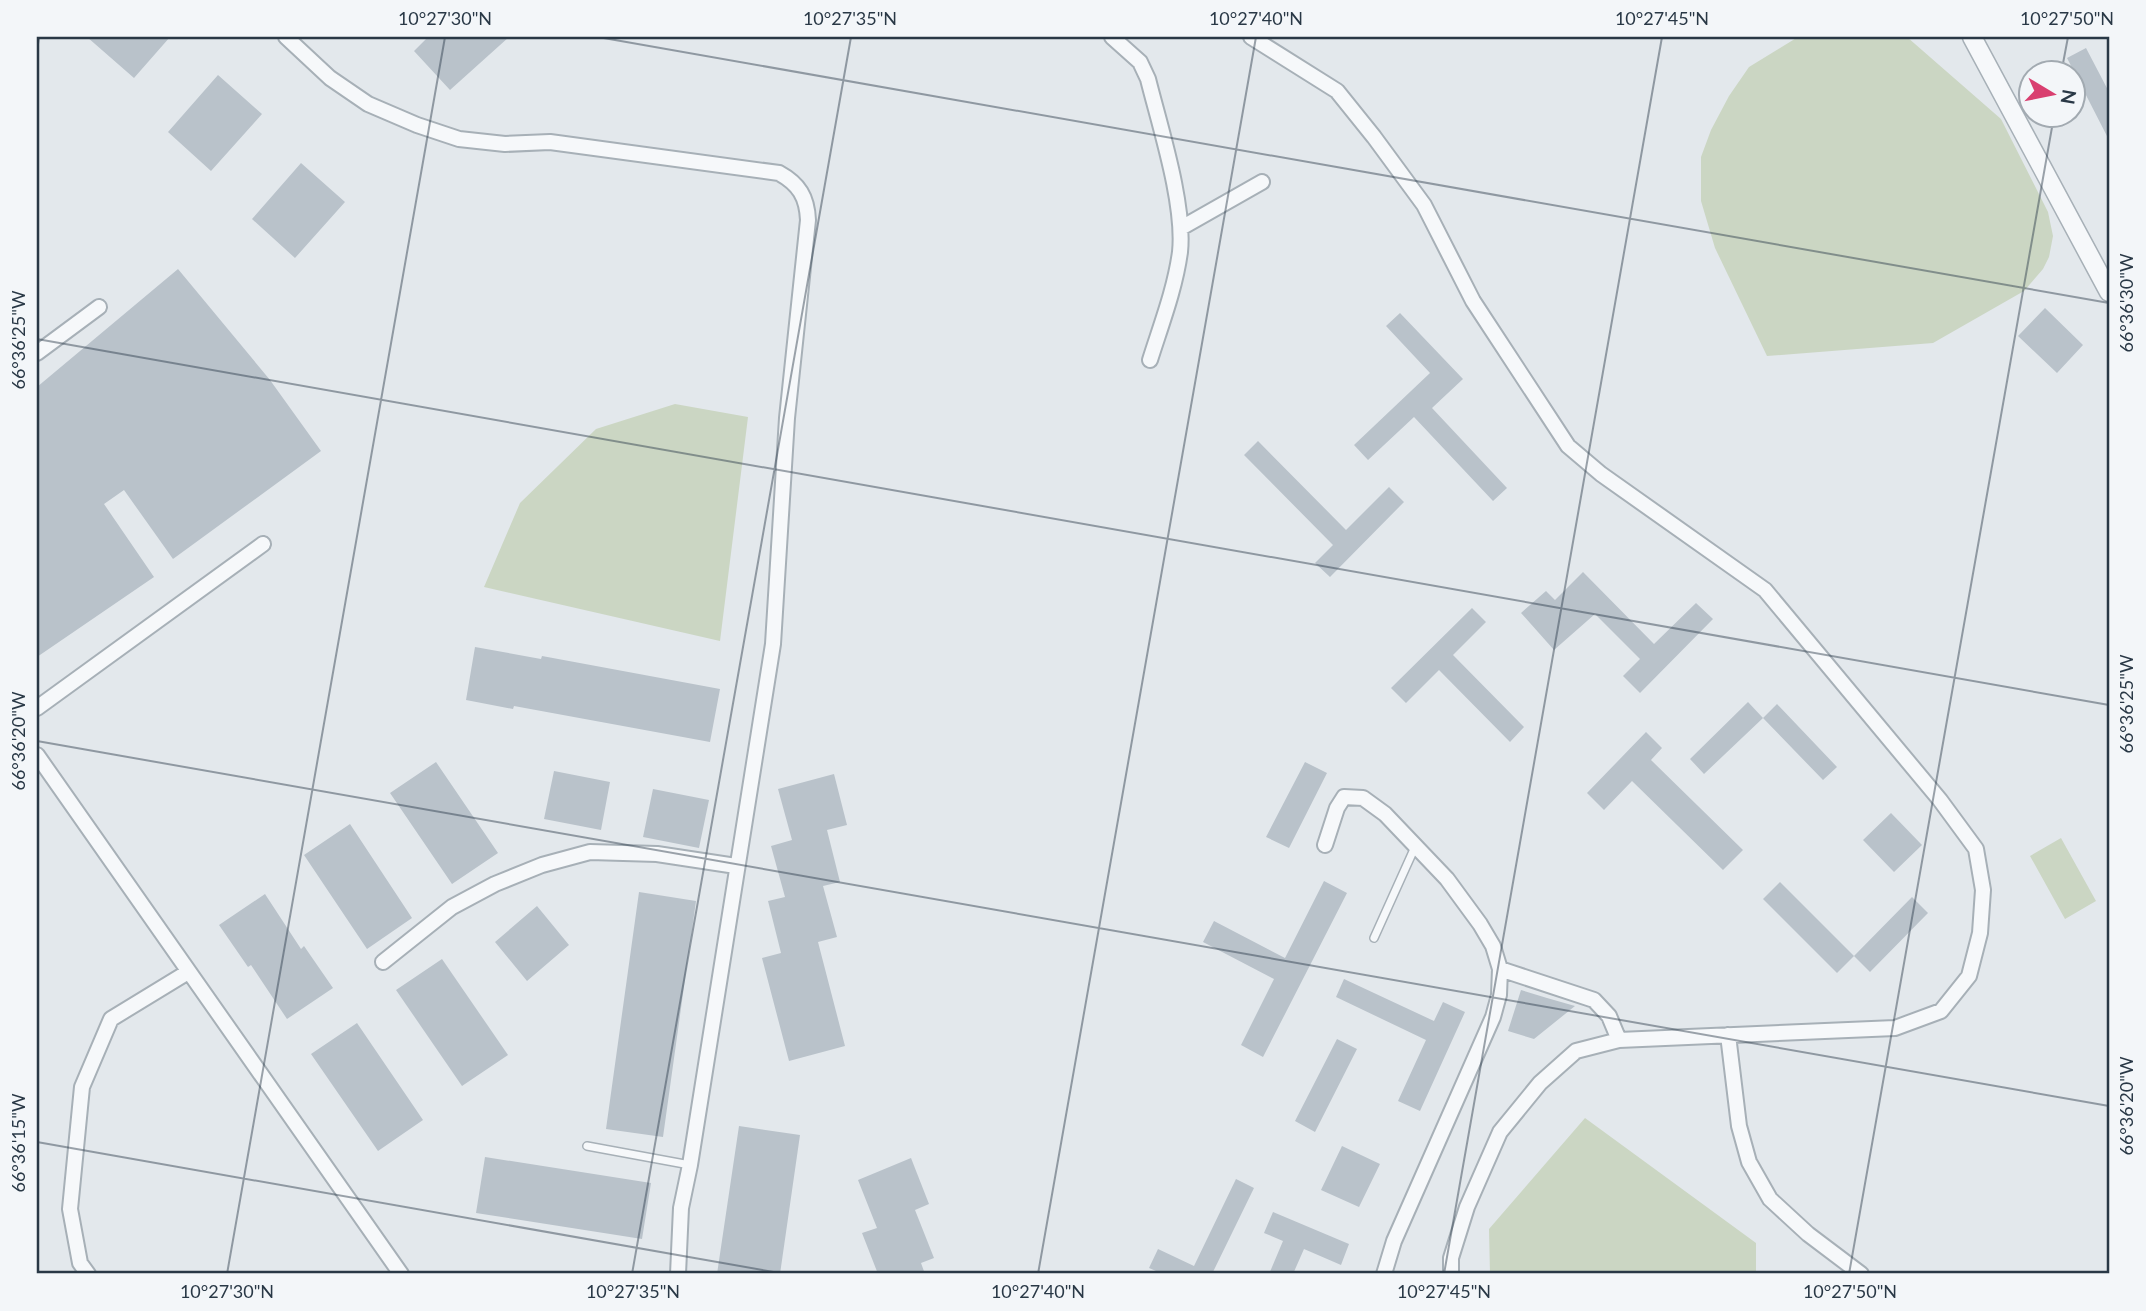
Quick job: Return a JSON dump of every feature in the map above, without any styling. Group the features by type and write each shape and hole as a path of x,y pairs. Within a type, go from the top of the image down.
{"street":[{"path":"286,37 330,78 368,104 459,139 505,144 550,142 779,173 792,181 802,192 807,206 808,220 787,418 773,644 691,1165 681,1208 678,1274"},
{"path":"1112,37 1140,62 1149,79 1181,228 1180,252 1150,360"},
{"path":"1251,37 1337,91 1424,205 1473,301 1568,446 1601,474 1765,590 1931,790 1976,849 1983,890 1980,933 1969,976 1941,1011 1895,1028 1619,1040 1576,1051 1540,1083 1500,1132 1467,1207 1451,1258 1451,1274"},
{"path":"1972,37 2109,292"},
{"path":"1181,228 1262,182"},
{"path":"37,353 99,307"},
{"path":"37,708 263,544"},
{"path":"37,755 401,1274"},
{"path":"1325,845 1337,808 1344,797 1363,798 1385,814 1447,879 1493,946 1500,969 1499,995 1493,1017 1394,1241 1384,1274"},
{"path":"383,962 452,907 495,884 542,865 590,852 657,854 736,866"},
{"path":"1500,969 1594,1000 1609,1016 1619,1040"},
{"path":"88,1274 80,1263 70,1209 82,1087 111,1019 188,972"},
{"path":"1728,1035 1739,1126 1749,1162 1770,1199 1808,1234 1861,1274"}],"lane":[{"path":"1374,938 1416,846"},
{"path":"587,1146 691,1165"}],"green space":[{"path":"1798,37 1907,37 2001,119 2048,212 2053,236 2049,257 2043,269 2024,291 1933,343 1767,356 1715,248 1701,201 1701,157 1711,130 1729,96 1749,67"},
{"path":"675,404 748,417 720,641 484,587 520,503 596,429"},
{"path":"2061,838 2096,901 2065,919 2030,856"},
{"path":"1585,1118 1756,1243 1756,1274 1490,1274 1489,1229"}],"building":[{"path":"87,37 170,37 134,78"},
{"path":"428,37 509,37 450,90 414,51"},
{"path":"2086,48 2109,92 2109,140 2086,95 2086,60 2067,58"},
{"path":"218,75 262,114 211,171 168,132"},
{"path":"301,163 345,202 295,258 252,219"},
{"path":"178,269 270,380 321,451 173,559 124,490 104,504 154,577 37,657 37,387"},
{"path":"2045,308 2083,345 2057,373 2018,336"},
{"path":"1400,313 1463,379 1432,408 1507,488 1493,501 1414,417 1368,460 1354,445 1430,373 1386,326"},
{"path":"1258,441 1346,530 1389,487 1404,502 1330,577 1315,563 1333,545 1244,455"},
{"path":"1583,572 1654,644 1696,603 1713,619 1640,693 1623,676 1640,659 1595,614 1554,650 1521,613 1546,591 1555,600"},
{"path":"1472,608 1486,622 1453,655 1524,727 1510,742 1439,670 1406,703 1391,688"},
{"path":"475,647 541,659 542,656 720,689 710,742 514,706 513,709 466,700"},
{"path":"1748,702 1763,718 1704,774 1690,759"},
{"path":"1777,704 1837,767 1823,780 1763,718"},
{"path":"1646,732 1662,748 1651,760 1743,850 1723,870 1632,781 1604,810 1587,793"},
{"path":"436,762 498,853 452,884 390,793"},
{"path":"1305,762 1327,773 1289,848 1266,837"},
{"path":"554,771 610,782 601,830 544,819"},
{"path":"834,774 847,825 827,830 840,882 823,886 837,937 818,942 845,1046 789,1061 762,958 781,953 768,901 785,897 771,846 792,840 778,789"},
{"path":"653,789 709,800 699,848 643,837"},
{"path":"1891,813 1922,845 1894,872 1863,840"},
{"path":"350,824 412,918 367,949 304,855"},
{"path":"1324,881 1347,893 1263,1057 1241,1045 1274,979 1203,942 1214,921 1285,958"},
{"path":"1780,882 1854,956 1837,973 1763,899"},
{"path":"639,892 696,901 663,1137 606,1129"},
{"path":"265,894 301,949 304,946 333,988 287,1019 251,965 248,967 219,925"},
{"path":"1912,897 1928,913 1870,972 1854,956"},
{"path":"537,906 569,945 527,981 495,942"},
{"path":"442,959 508,1055 462,1086 396,990"},
{"path":"1344,979 1434,1021 1443,1002 1465,1012 1420,1111 1398,1101 1426,1040 1336,997"},
{"path":"1521,990 1575,1006 1534,1039 1508,1031"},
{"path":"357,1023 423,1120 378,1151 311,1054"},
{"path":"1337,1039 1357,1049 1315,1132 1295,1121"},
{"path":"739,1126 800,1135 780,1274 717,1274"},
{"path":"1342,1146 1380,1164 1359,1207 1321,1190"},
{"path":"485,1157 651,1183 642,1239 476,1213"},
{"path":"911,1158 929,1204 915,1210 934,1258 921,1263 925,1274 878,1274 862,1233 877,1228 858,1180"},
{"path":"1236,1179 1254,1188 1212,1274 1163,1274 1149,1268 1158,1249 1194,1266"},
{"path":"1273,1212 1349,1244 1341,1265 1304,1249 1293,1274 1269,1274 1283,1241 1264,1233"}]}
